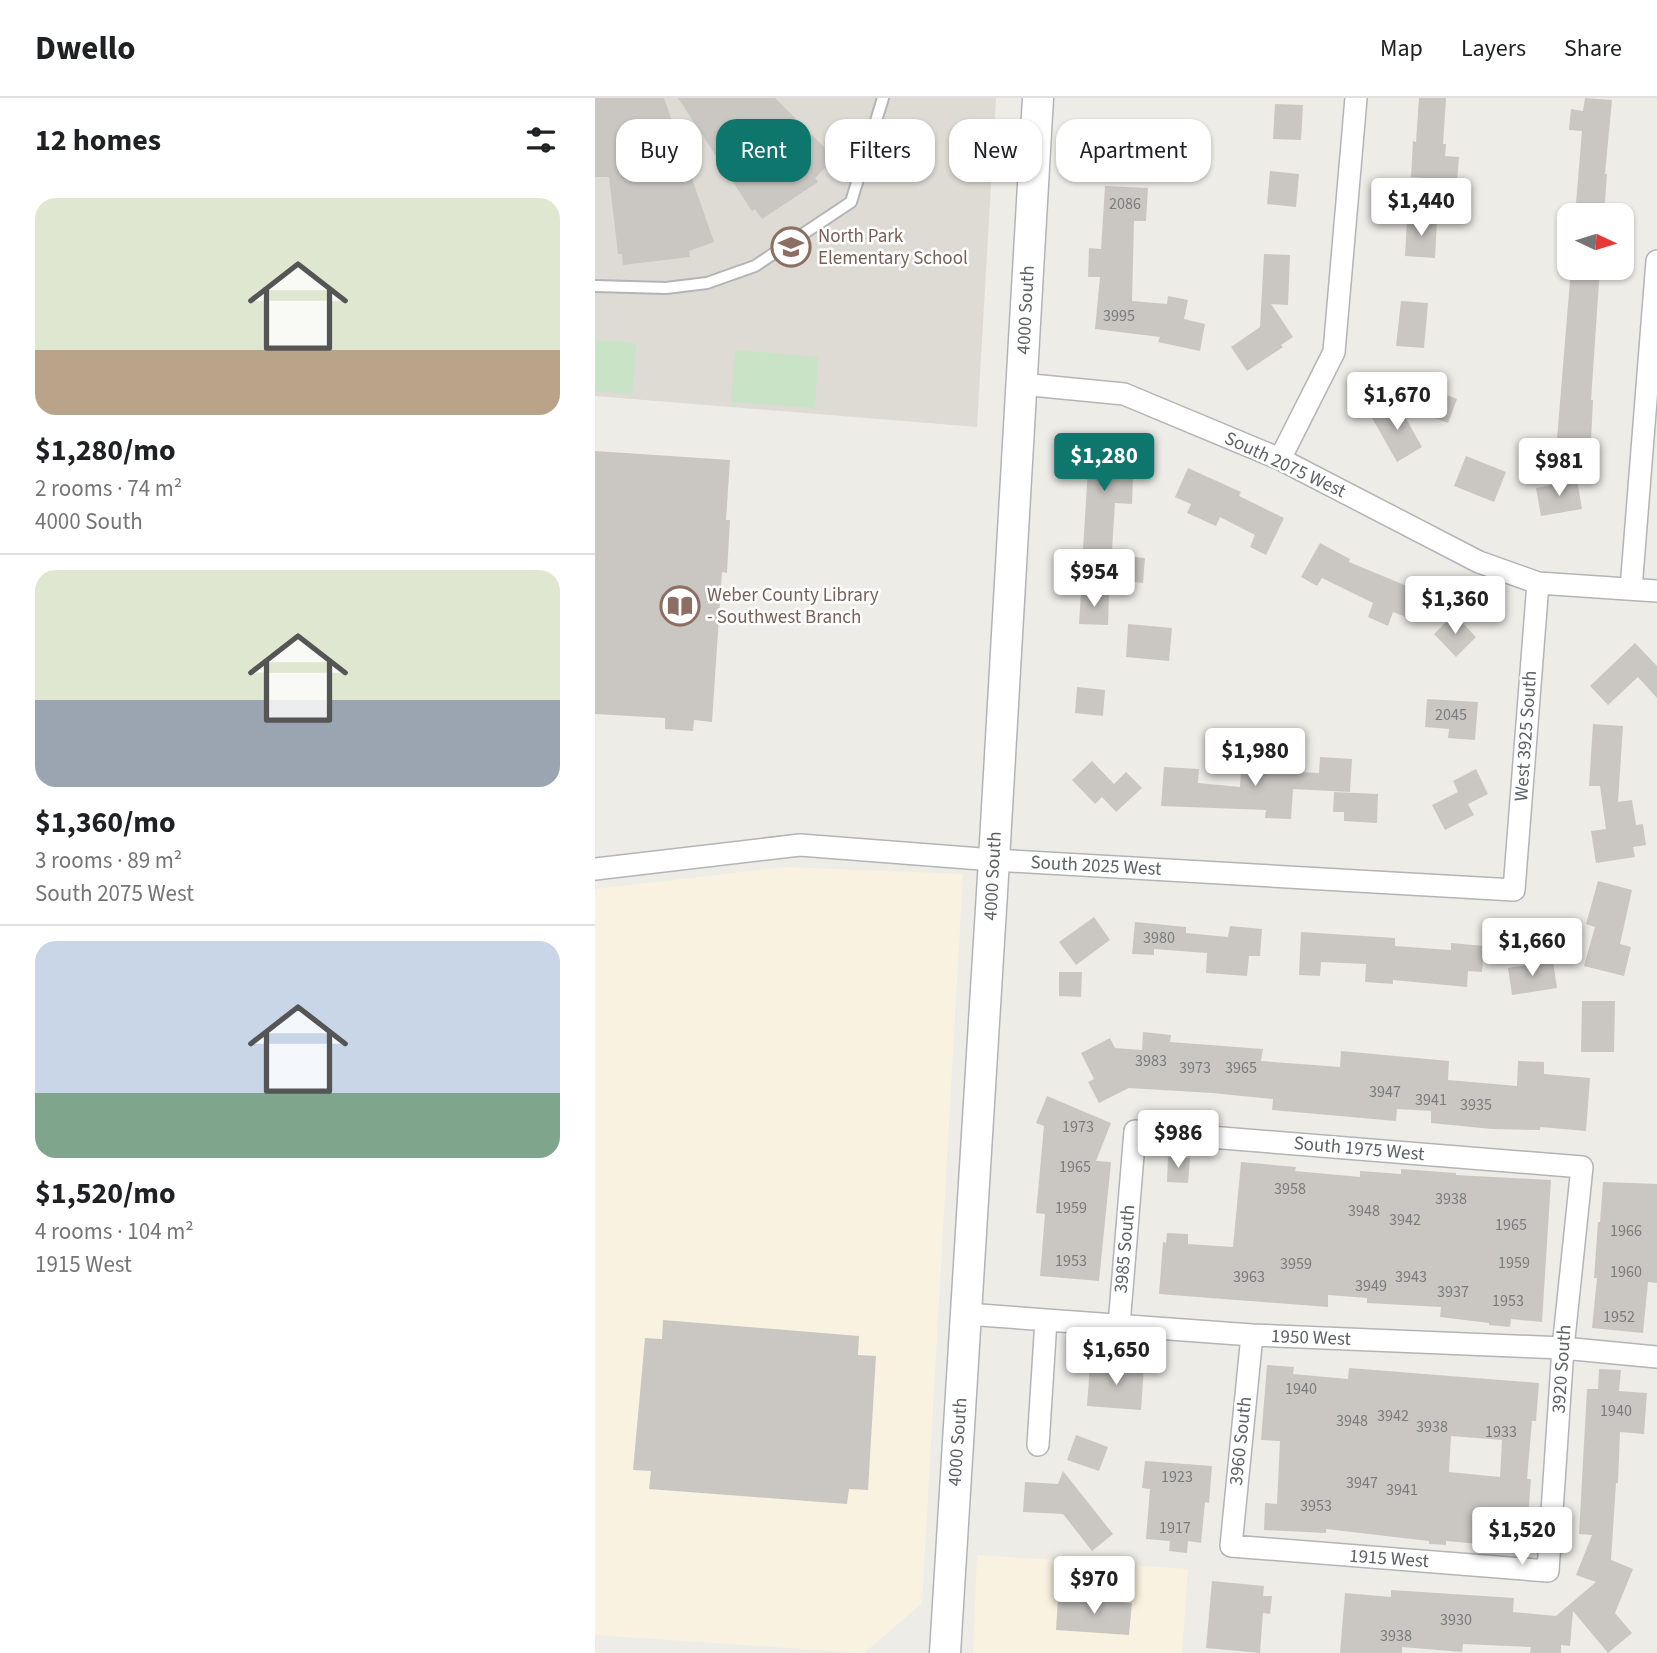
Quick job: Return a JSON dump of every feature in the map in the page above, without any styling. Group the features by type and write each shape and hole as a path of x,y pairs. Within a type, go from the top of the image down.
{"street":[{"name":"4000 South","path":"944,1653 1038,98"},
{"path":"1280,459 1334,352 1356,98"},
{"path":"1631,589 1657,261"},
{"name":"South 2075 West","path":"1021,384 1125,394 1280,459 1479,562 1538,583 1657,591"},
{"name":"West 3925 South","path":"1514,890 1538,583"},
{"name":"South 2025 West","path":"595,869 800,845 994,860 1514,890"},
{"name":"South 1975 West","path":"1135,1131 1582,1167"},
{"name":"3985 South","path":"1119,1325 1135,1131"},
{"name":"3920 South","path":"1548,1571 1563,1348 1582,1167"},
{"name":"1950 West","path":"966,1314 1252,1335 1563,1348 1657,1357"},
{"path":"1038,1445 1046,1320"},
{"name":"3960 South","path":"1231,1546 1252,1335"},
{"name":"1915 West","path":"1231,1546 1548,1571"}],"lane":[{"path":"595,286 666,288 706,283 755,266 851,202 883,98"}],"shaded area":[{"name":"North Park Elementary School","path":"595,98 996,98 995,119 949,119 949,182 991,182 977,427 595,396"},
{"path":"785,867 963,874 922,1603 864,1653 595,1635 595,889"},
{"path":"977,1555 1188,1569 1182,1653 973,1653"}],"green space":[{"path":"595,340 636,343 632,394 595,391"},
{"path":"735,350 818,357 815,408 731,402"}],"building":[{"path":"595,98 664,98 671,119 616,119 616,182 693,182 714,242 689,251 690,257 623,265 622,254 618,254 609,177 595,177"},
{"path":"678,98 775,98 796,119 716,119 716,156 702,135 702,119 692,119"},
{"path":"1419,98 1446,98 1443,144 1446,144 1445,156 1459,157 1457,181 1411,177"},
{"path":"1585,98 1612,100 1605,203 1576,203 1582,131 1569,130 1571,109 1583,111"},
{"path":"1275,104 1303,105 1301,140 1273,139"},
{"path":"811,134 825,148 825,168 815,178 818,182 762,219 755,209 752,211 733,182 811,182"},
{"path":"1270,171 1299,174 1296,207 1267,204"},
{"path":"1105,186 1148,188 1146,221 1134,221 1132,301 1167,304 1168,296 1188,300 1184,319 1205,324 1200,351 1158,342 1160,337 1095,329 1100,277 1088,277 1089,248 1101,249"},
{"path":"1407,219 1437,220 1435,258 1405,256"},
{"path":"1264,254 1290,255 1288,305 1271,304 1293,337 1247,371 1231,347 1260,327"},
{"path":"1570,280 1599,280 1591,441 1557,439"},
{"path":"1401,301 1428,303 1424,348 1396,346"},
{"path":"1433,390 1457,399 1448,423 1424,414"},
{"path":"1396,401 1422,447 1397,462 1371,416"},
{"path":"1090,437 1120,438 1117,477 1133,478 1132,504 1115,503 1112,550 1083,549"},
{"path":"595,451 730,460 726,520 730,520 727,573 722,572 712,722 694,720 693,731 665,729 665,718 595,714"},
{"path":"1466,456 1506,472 1494,502 1454,486"},
{"path":"1188,468 1241,492 1239,496 1284,518 1266,555 1250,547 1255,535 1220,517 1216,526 1187,513 1191,504 1175,497"},
{"path":"1577,480 1582,509 1541,516 1536,488"},
{"path":"1320,543 1350,559 1349,562 1419,591 1408,618 1393,612 1388,626 1368,617 1373,603 1322,578 1317,586 1301,577"},
{"path":"1122,556 1145,558 1143,583 1119,580"},
{"path":"1081,592 1109,593 1108,625 1079,624"},
{"path":"1454,614 1476,637 1456,657 1434,634"},
{"path":"1128,624 1172,628 1169,661 1126,657"},
{"path":"1635,643 1657,666 1657,698 1638,677 1608,705 1590,686"},
{"path":"1077,687 1105,690 1103,716 1075,713"},
{"path":"1427,699 1478,702 1475,740 1448,738 1449,729 1425,727"},
{"path":"1593,724 1623,726 1618,802 1632,800 1636,825 1643,824 1646,845 1633,847 1635,857 1596,863 1591,831 1606,829 1600,786 1589,786"},
{"path":"1320,757 1352,759 1350,792 1293,789 1291,819 1265,818 1266,810 1161,806 1164,767 1199,769 1198,783 1240,787 1241,769 1319,773"},
{"path":"1092,761 1114,784 1126,772 1142,788 1116,812 1102,797 1095,804 1072,780"},
{"path":"1476,769 1488,794 1468,804 1474,815 1445,830 1432,805 1458,792 1453,781"},
{"path":"1334,792 1378,794 1377,823 1344,821 1344,812 1333,812"},
{"path":"1598,881 1632,890 1620,944 1631,947 1624,976 1584,966 1595,927 1586,924"},
{"path":"1094,917 1110,940 1076,965 1059,942"},
{"path":"1135,922 1186,927 1186,933 1228,937 1230,926 1262,929 1260,956 1249,956 1247,976 1206,973 1207,953 1154,949 1154,955 1132,954"},
{"path":"1301,932 1395,938 1395,946 1451,950 1451,943 1484,946 1482,972 1468,971 1467,987 1393,980 1393,984 1365,982 1366,964 1321,962 1320,976 1299,975"},
{"path":"1553,961 1557,988 1512,995 1508,968"},
{"path":"1059,972 1082,972 1081,997 1059,996"},
{"path":"1582,1001 1615,1001 1614,1052 1581,1052"},
{"path":"1143,1032 1171,1035 1170,1042 1263,1049 1261,1061 1340,1067 1341,1051 1449,1061 1448,1080 1517,1086 1518,1061 1544,1062 1544,1074 1590,1078 1586,1131 1540,1127 1540,1130 1492,1129 1431,1123 1431,1111 1397,1109 1396,1121 1272,1110 1273,1099 1129,1088 1099,1103 1088,1082 1094,1079 1081,1053 1110,1038 1115,1048 1142,1050"},
{"path":"1047,1096 1111,1123 1096,1161 1111,1162 1099,1281 1040,1276 1045,1214 1036,1213 1044,1126 1036,1123"},
{"path":"1168,1157 1190,1158 1188,1183 1167,1182"},
{"path":"1241,1162 1296,1167 1295,1171 1360,1177 1360,1171 1401,1174 1401,1169 1551,1180 1542,1322 1511,1319 1510,1327 1489,1325 1440,1317 1441,1307 1367,1303 1367,1298 1328,1295 1328,1307 1159,1294 1163,1242 1166,1243 1167,1233 1188,1234 1188,1244 1233,1247"},
{"path":"1603,1182 1657,1184 1657,1283 1648,1282 1643,1333 1592,1328"},
{"path":"663,1320 859,1336 858,1355 876,1356 868,1490 849,1489 847,1504 649,1489 651,1471 633,1470 645,1338 662,1339"},
{"path":"1090,1364 1144,1367 1141,1410 1087,1406"},
{"path":"1267,1365 1294,1367 1293,1374 1348,1379 1349,1368 1539,1383 1536,1421 1532,1421 1527,1479 1531,1479 1526,1544 1482,1540 1481,1544 1446,1541 1446,1545 1326,1529 1326,1533 1264,1530 1265,1503 1277,1504 1280,1441 1261,1440","holes":["1451,1436 1502,1440 1500,1477 1449,1472"]},
{"path":"1599,1369 1621,1370 1619,1391 1647,1393 1644,1434 1620,1432 1611,1560 1633,1569 1615,1613 1632,1633 1608,1653 1573,1611 1570,1646 1561,1645 1561,1653 1530,1653 1531,1647 1463,1644 1462,1652 1402,1647 1402,1653 1340,1653 1345,1593 1391,1597 1391,1590 1514,1598 1513,1612 1556,1616 1596,1582 1576,1575 1592,1535 1579,1534 1587,1389 1598,1389"},
{"path":"1076,1435 1108,1447 1099,1471 1067,1460"},
{"path":"1145,1461 1212,1466 1209,1503 1205,1502 1201,1543 1188,1541 1187,1553 1169,1551 1170,1541 1146,1539 1150,1489 1142,1488"},
{"path":"1063,1471 1113,1534 1092,1551 1063,1514 1023,1512 1025,1482 1058,1484"},
{"path":"1212,1581 1264,1586 1263,1596 1272,1596 1270,1614 1263,1613 1260,1653 1206,1648"},
{"path":"1058,1598 1132,1603 1129,1635 1056,1630"}],"place":[{"name":"North Park Elementary School","path":"791,247"},
{"name":"Weber County Library - Southwest Branch","path":"680,606"}]}
